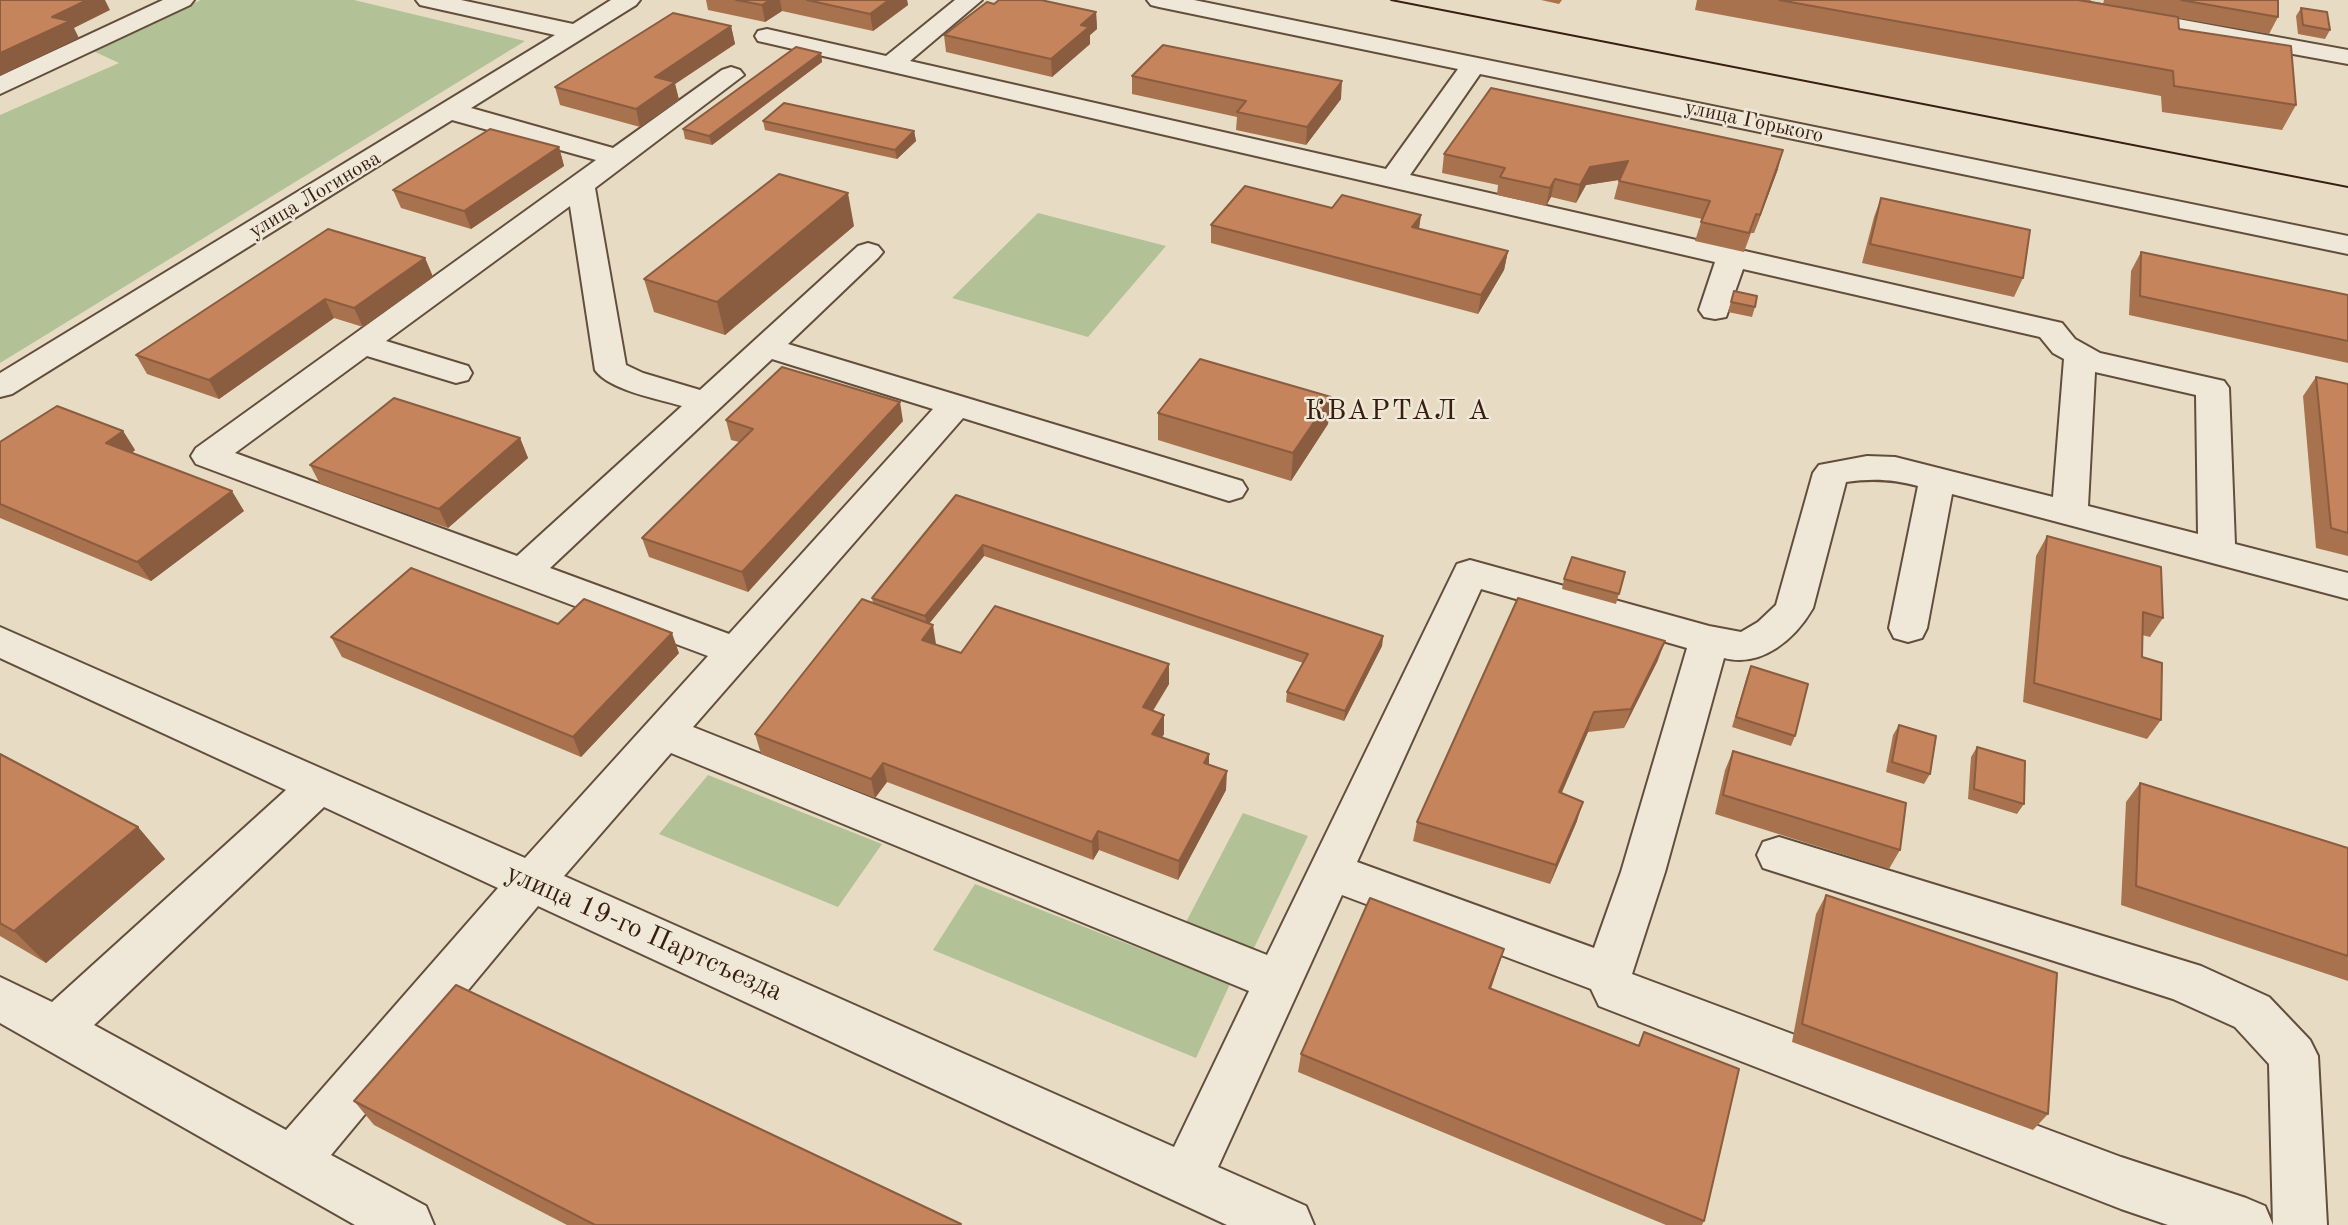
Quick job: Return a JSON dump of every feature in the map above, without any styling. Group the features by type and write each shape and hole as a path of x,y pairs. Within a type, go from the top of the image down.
{"street":[{"path":"0,86 181,0"},
{"path":"428,0 577,32"},
{"name":"улица Логинова","path":"0,387 452,111 628,0"},
{"path":"890,65 970,0"},
{"name":"улица Горького","path":"1159,0 2348,245"},
{"path":"2035,0 2348,57"},
{"path":"767,36 2051,330 2064,346 2080,356 2212,388 2217,552"},
{"path":"1392,180 1474,65"},
{"path":"731,75 208,456 735,651"},
{"path":"452,111 616,157"},
{"path":"580,183 611,370 631,380 705,402"},
{"path":"522,572 868,252"},
{"path":"1715,310 1732,257"},
{"path":"361,344 456,373"},
{"path":"766,347 1229,489"},
{"path":"2070,514 2080,356"},
{"path":"292,1162 531,882 956,405"},
{"path":"1186,1180 1470,573 1709,640 1741,646 1772,632 1784,623 1794,608 1831,473 1867,467 1895,468 2348,586"},
{"path":"1908,628 1937,479"},
{"path":"1709,640 1643,872 1608,974 1616,991 2121,1183 2246,1225"},
{"name":"улица 19-го Партсъезда","path":"0,641 1287,1225"},
{"path":"664,733 1278,981"},
{"path":"55,1030 319,786"},
{"path":"1779,855 2184,981 2252,1012 2293,1056 2300,1225"},
{"path":"1330,871 1608,974"},
{"path":"0,998 407,1225"}],"green space":[{"path":"201,0 354,0 525,41 0,363 0,115 119,63 91,50"},
{"path":"1038,213 1166,246 1088,337 952,298"},
{"path":"708,775 882,844 838,907 659,834"},
{"path":"1243,813 1308,836 1253,950 1185,924"},
{"path":"975,884 1230,984 1196,1058 933,950"}],"building":[{"path":"0,0 87,0 52,17 70,21 0,53"},
{"path":"736,0 770,0 762,5"},
{"path":"807,0 889,0 870,14"},
{"path":"999,0 1041,0 1096,12 1081,25 1089,27 1051,59 944,35 987,2 994,4"},
{"path":"1779,0 2078,0 2178,17 2179,29 2291,46 2296,105 2174,86 2173,71"},
{"path":"2181,0 2278,0 2278,17"},
{"path":"2301,8 2327,12 2330,30 2303,25"},
{"path":"673,13 731,26 655,77 675,82 636,109 555,87"},
{"path":"1163,45 1342,81 1307,127 1237,112 1246,101 1132,76"},
{"path":"796,47 821,53 709,136 683,129"},
{"path":"1491,88 1783,150 1760,215 1756,214 1749,233 1701,222 1710,201 1619,181 1628,161 1590,167 1580,185 1555,179 1550,188 1500,177 1505,168 1444,154"},
{"path":"784,103 914,131 895,150 763,121"},
{"path":"490,129 559,147 464,211 393,190"},
{"path":"779,174 848,193 717,302 644,279"},
{"path":"1245,186 1332,208 1342,195 1421,215 1412,227 1508,251 1481,295 1211,225"},
{"path":"1881,198 2030,230 2023,278 1870,244"},
{"path":"328,229 425,258 354,308 325,299 209,380 136,355"},
{"path":"2141,252 2348,295 2348,341 2140,296"},
{"path":"1734,291 1757,296 1755,307 1731,302"},
{"path":"1200,359 1331,397 1293,453 1158,413"},
{"path":"782,367 900,402 742,572 642,538 753,429 726,420"},
{"path":"2316,377 2348,384 2348,533 2331,528"},
{"path":"394,398 520,438 439,509 310,465"},
{"path":"57,406 123,431 106,443 232,491 137,562 0,504 0,442"},
{"path":"956,495 1383,636 1345,711 1287,692 1308,654 983,545 925,616 872,598"},
{"path":"2047,536 2161,567 2163,618 2143,612 2142,657 2162,663 2161,720 2034,683"},
{"path":"1572,557 1625,572 1619,594 1564,579"},
{"path":"411,568 558,624 584,599 672,633 573,737 331,637"},
{"path":"1518,598 1665,641 1631,709 1594,712 1559,792 1583,802 1556,865 1417,822"},
{"path":"862,599 933,625 922,640 961,653 995,606 1169,664 1143,707 1164,715 1152,734 1209,754 1204,763 1227,771 1179,861 1098,831 1092,842 883,763 871,779 755,734"},
{"path":"1751,666 1808,684 1795,736 1736,717"},
{"path":"1899,725 1936,736 1930,774 1892,762"},
{"path":"1977,747 2025,761 2024,804 1974,789"},
{"path":"1733,751 1906,803 1900,850 1723,795"},
{"path":"0,754 138,827 14,931 0,923"},
{"path":"2140,783 2348,848 2348,956 2136,886"},
{"path":"1826,895 2057,973 2048,1114 1802,1024"},
{"path":"1370,898 1504,949 1489,988 1639,1046 1644,1032 1739,1069 1704,1221 1301,1054"},
{"path":"456,985 961,1224 595,1225 354,1101"}],"tram line":[{"path":"1391,0 2348,187"}],"district":[{"name":"КВАРТАЛ А","path":"1398,412"}]}
